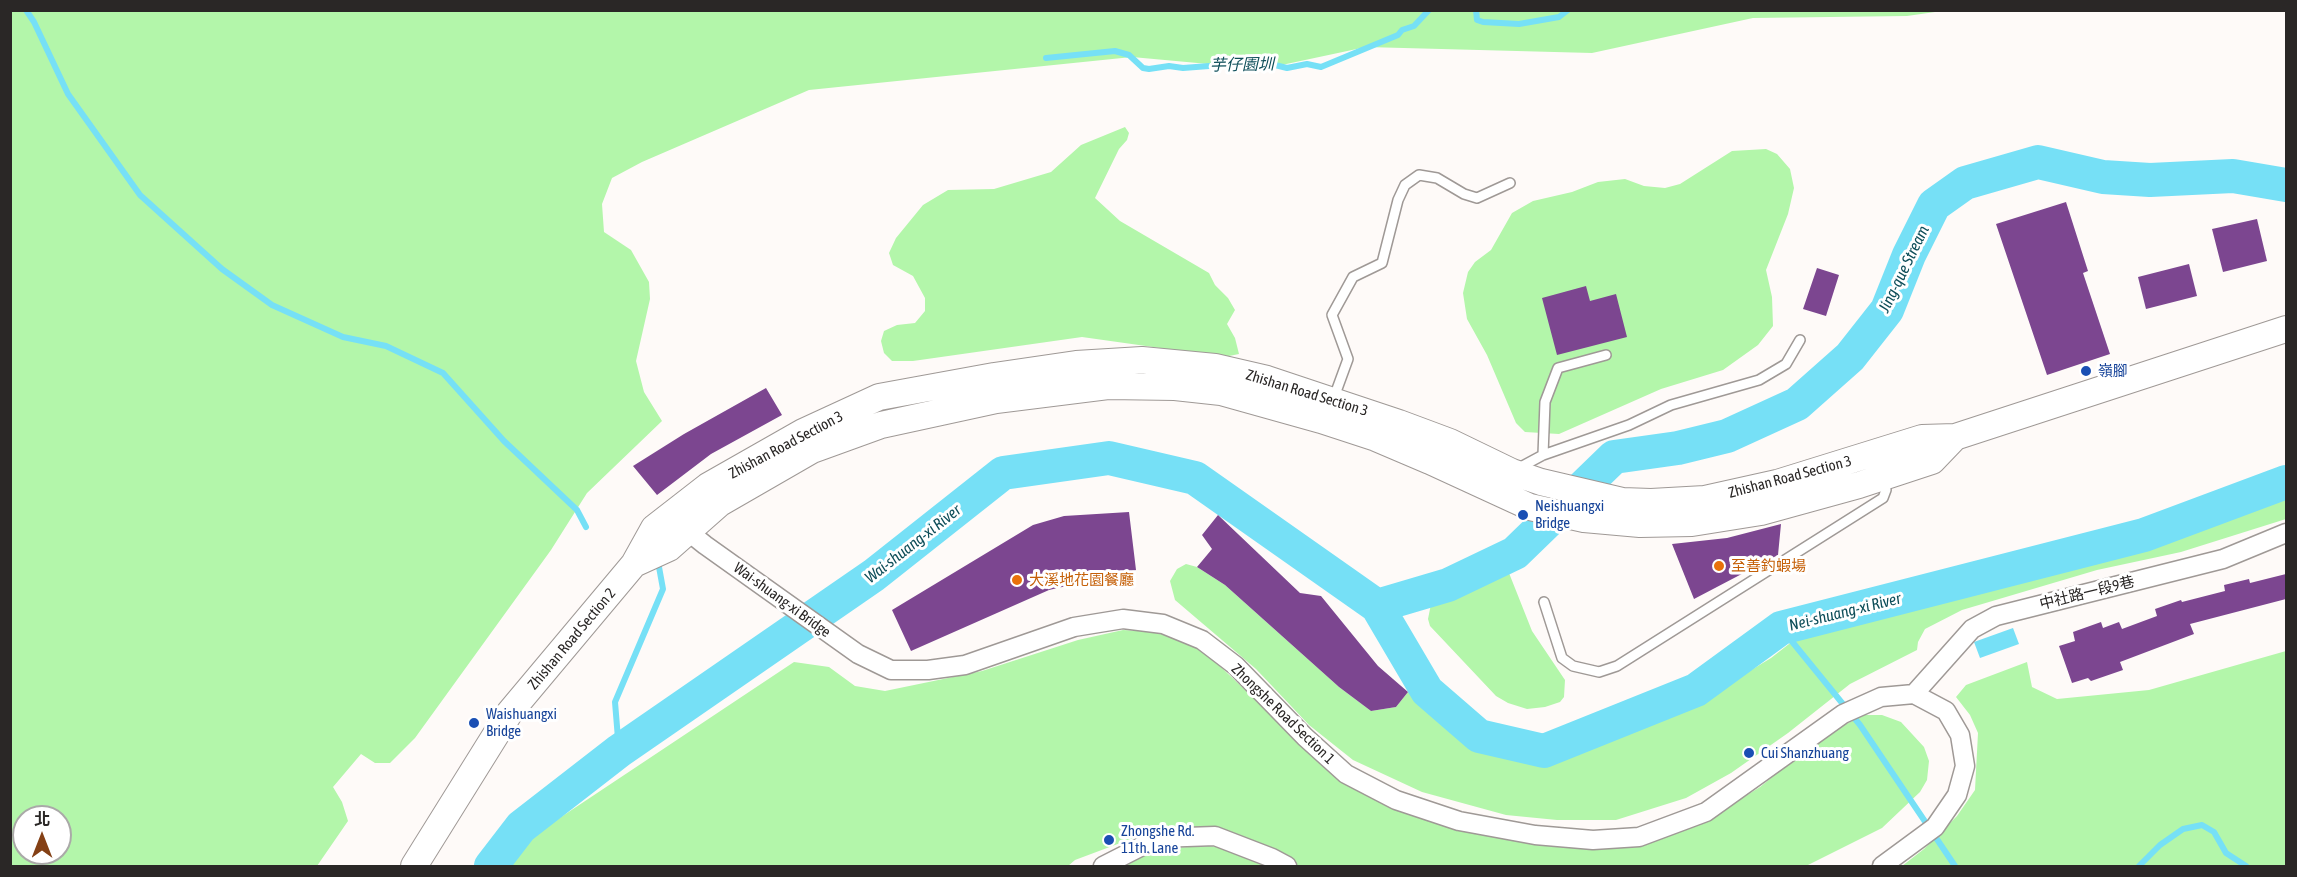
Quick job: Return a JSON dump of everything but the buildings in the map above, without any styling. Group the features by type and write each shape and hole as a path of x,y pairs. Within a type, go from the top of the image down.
{"street":[{"name":"Zhishan Road Section 3","path":"688,531 720,503 812,450 881,425 996,400 1108,386 1175,387 1221,392 1321,420 1376,438 1530,507 1586,507 1622,501 1705,499 1777,483 1881,465 1922,438 1955,437 2286,329"},
{"name":"Zhishan Road Section 3","path":"688,531 708,486 803,432 879,397 1076,364 1142,360 1215,367 1267,379 1333,399 1450,442 1512,472 1541,482 1586,507"},
{"name":"Zhishan Road Section 2","path":"414,867 510,712 634,564 669,548 688,531"},
{"name":"Wai-shuang-xi Bridge","path":"688,531 858,654"},
{"name":"中社路一段9巷","path":"1914,694 1972,628 1996,616 2223,559 2286,532"},
{"name":"Zhongshe Road Section 1","path":"858,654 891,670 928,670 965,665 1074,627 1123,619 1164,624 1202,640 1236,666 1305,737 1346,774 1396,800 1459,821 1535,835 1593,840 1639,837 1706,812 1843,714 1881,697 1914,694"},
{"path":"1882,867 1935,827 1957,795 1965,766 1960,735 1946,711 1914,694"},
{"path":"1103,867 1158,838 1215,836 1272,858 1287,867"}],"lane":[{"path":"1333,399 1348,359 1332,315 1353,277 1382,263 1398,200 1405,185 1419,175 1437,178 1464,194 1477,198 1510,183"},
{"path":"1512,472 1543,455 1629,425 1671,405 1759,380 1786,364 1800,340"},
{"path":"1543,455 1545,402 1558,368 1606,355"},
{"path":"1544,602 1562,658 1573,666 1599,672 1617,666 1883,498 1886,490 1881,465"}],"green space":[{"path":"11,10 1942,11 1907,16 1753,18 1592,53 1366,47 1263,69 1132,57 809,90 642,162 612,178 602,204 604,232 631,250 649,282 650,299 636,361 644,392 662,421 587,493 551,550 415,738 390,763 375,763 361,754 333,787 342,802 348,821 317,866 11,866"},
{"path":"1125,127 1129,133 1127,140 1119,149 1095,198 1120,221 1209,273 1215,285 1228,298 1235,310 1227,324 1235,338 1239,354 1224,357 1082,337 913,361 892,361 884,353 881,341 884,331 897,325 915,323 925,311 925,298 913,276 893,265 889,253 896,238 923,205 948,190 994,189 1051,172 1081,145"},
{"path":"1766,149 1777,154 1790,169 1794,188 1788,214 1766,270 1772,297 1773,326 1758,345 1723,370 1661,389 1559,434 1525,432 1516,423 1487,355 1467,319 1463,293 1468,272 1475,262 1491,250 1512,213 1533,201 1572,192 1598,182 1625,179 1644,186 1665,188 1680,184 1732,151"},
{"path":"2286,496 2286,519 2181,552 2097,570 1962,610 1925,629 1918,642 1917,650 1850,684 1788,733 1731,773 1686,798 1616,820 1557,820 1506,815 1422,792 1353,760 1309,725 1256,669 1175,600 1170,581 1177,569 1186,564 1197,567 1225,585 1339,687 1371,711 1396,707 1408,692 1430,702 1452,724 1478,739 1504,752 1533,759 1569,753 1712,694 1771,658 1798,637 1828,621 2146,538"},
{"path":"1503,568 1509,573 1532,631 1565,680 1564,697 1560,702 1527,709 1508,703 1496,696 1430,626 1428,619 1431,604 1435,599"},
{"path":"1123,630 1159,632 1203,650 1339,779 1417,817 1449,826 1586,849 1631,846 1707,820 1760,787 1819,739 1863,715 1882,715 1901,722 1924,747 1929,761 1927,780 1920,792 1882,828 1806,866 1299,866 1266,848 1163,830 1131,839 1075,860 1068,866 508,866 525,841 794,662 829,667 855,686 885,691 982,671 1078,640"},
{"path":"2286,651 2286,866 1902,866 1924,849 1957,816 1975,790 1978,733 1970,715 1956,697 1966,685 2027,662 2032,687 2057,699 2149,690"},
{"path":"1209,846 1230,849 1271,866 1126,866 1144,855 1171,848"}],"water":[{"path":"2013,628 2019,644 1980,658 1974,642"}],"waterway":[{"path":"26,10 68,94 140,195 222,269 272,305 343,337 386,346 443,373 504,441 577,510 586,527"},
{"name":"芋仔園圳","path":"1046,58 1115,51 1129,55 1143,68 1149,69 1248,63 1271,64 1287,68 1307,64 1321,67 1398,35 1402,30 1414,26 1429,10"},
{"name":"芋仔園圳","path":"1476,10 1477,20 1483,22 1519,24 1559,17 1568,10"},
{"name":"Jing-que Stream","path":"1377,606 1448,585 1515,553 1614,457 1678,448 1727,436 1797,404 1850,357 1887,310 1909,255 1934,205 1965,183 2038,162 2103,177 2150,180 2233,176 2286,185"},
{"name":"Wai-shuang-xi River","path":"491,866 521,827 619,751 874,575 1003,473 1109,458 1195,478 1377,606 1427,691 1479,736 1544,751 1696,690 1781,628 2144,535 2286,482"},
{"path":"619,751 615,702 663,589 659,567"},
{"name":"Nei-shuang-xi River","path":"1781,628 1860,725 1955,866"},
{"path":"2139,866 2160,845 2183,829 2202,825 2214,832 2226,853 2246,866"}],"place":[{"name":"嶺腳","path":"2086,371"},
{"name":"Neishuangxi Bridge","path":"1523,515"},
{"name":"至善釣蝦場","path":"1719,566"},
{"name":"大溪地花園餐廳","path":"1017,580"},
{"name":"Waishuangxi Bridge","path":"474,723"},
{"name":"Cui Shanzhuang","path":"1749,753"},
{"name":"Zhongshe Rd. 11th. Lane","path":"1109,840"}]}
